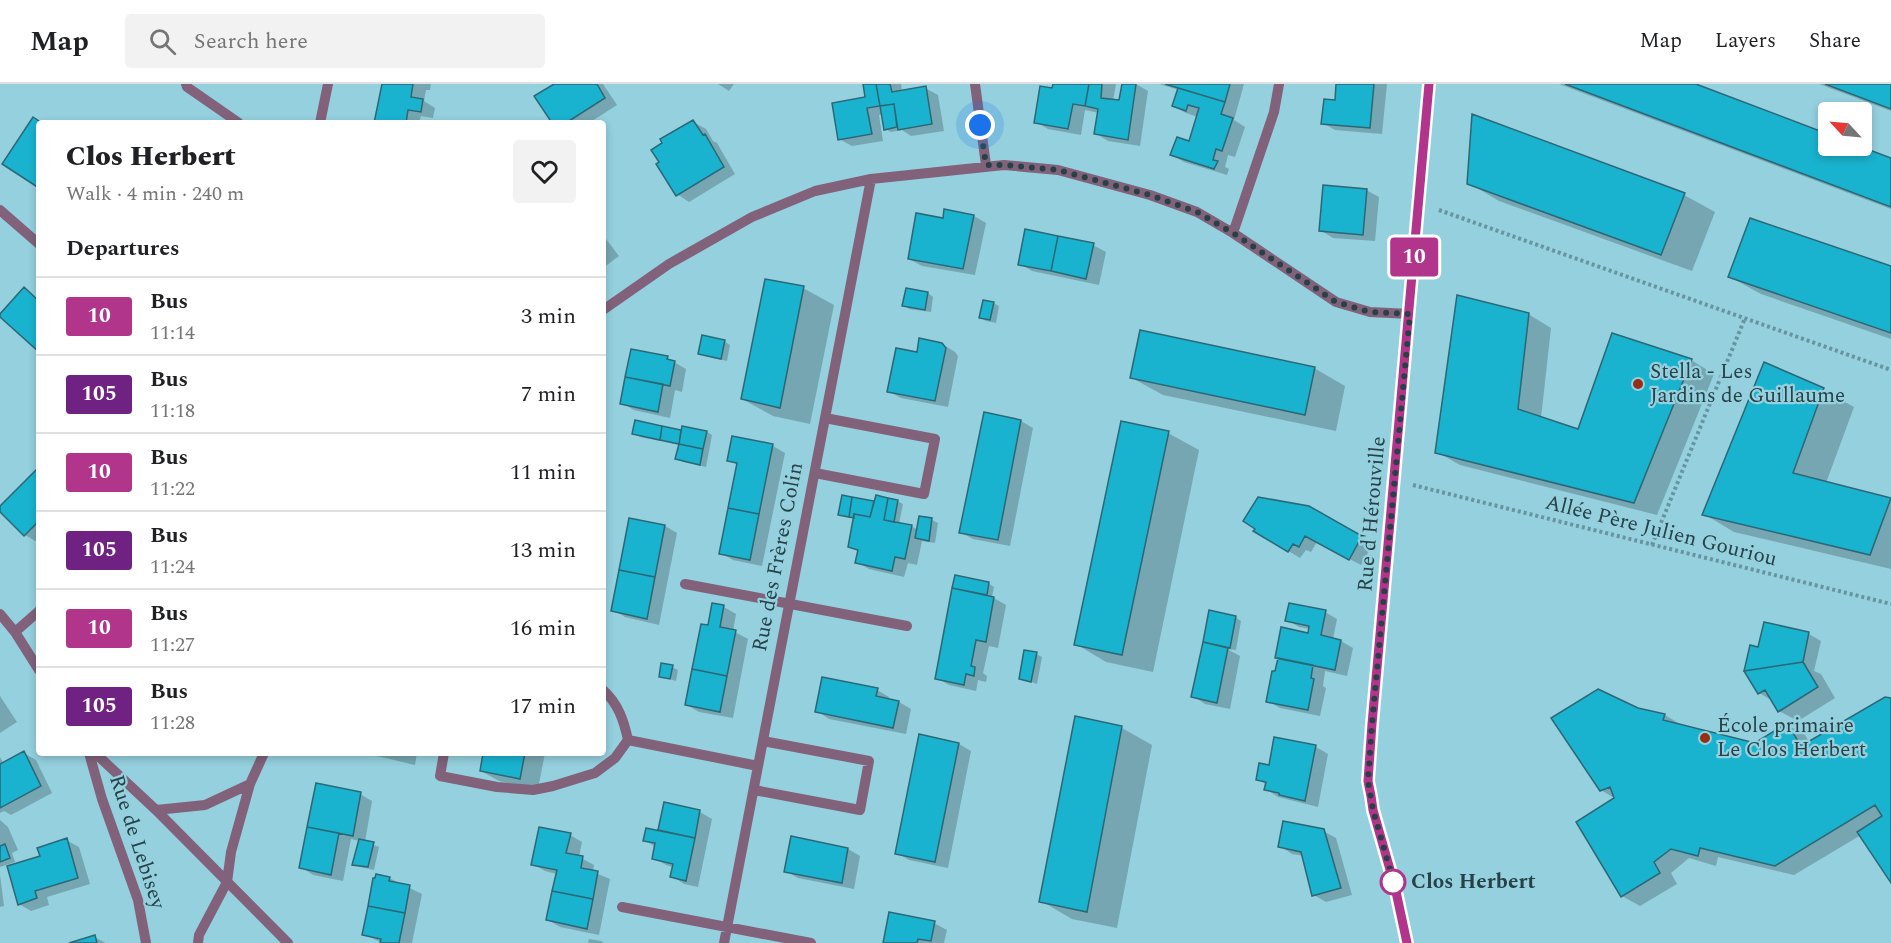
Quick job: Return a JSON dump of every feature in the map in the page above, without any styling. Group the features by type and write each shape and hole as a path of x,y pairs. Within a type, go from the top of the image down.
{"street":[{"path":"186,84 187,87 235,120"},
{"path":"321,120 328,84"},
{"path":"975,84 986,165"},
{"path":"1233,233 1274,112 1279,84"},
{"name":"Rue d'Hérouville","path":"1407,943 1395,887 1373,810 1368,781 1429,84"},
{"path":"606,308 669,264 752,217 815,191 871,179 986,165 1004,165 1058,170 1150,195 1197,212 1233,233 1336,302 1370,312 1410,314"},
{"name":"Rue des Frères Colin","path":"724,943 871,179"},
{"path":"0,210 36,241"},
{"path":"814,473 924,494 934,439 825,418"},
{"path":"685,584 907,626"},
{"path":"0,614 15,632 36,665"},
{"path":"15,632 36,614"},
{"path":"443,756 440,776 497,787 533,790 568,783 595,773 615,758 628,740 623,719 606,693"},
{"path":"628,740 758,766"},
{"path":"754,790 860,810 869,761 763,741"},
{"name":"Rue de Lebisey","path":"89,756 138,900 146,943"},
{"path":"98,756 156,810 288,943"},
{"path":"198,943 200,934 227,882 231,852 250,784 263,756"},
{"path":"156,810 205,805 250,784"},
{"path":"622,907 811,943"}],"path":[{"path":"1439,210 1891,370"},
{"path":"1652,545 1745,318"},
{"name":"Allée Père Julien Gouriou","path":"1423,488 1891,604"}],"building":[{"path":"382,84 413,84 411,97 423,99 421,112 408,110 406,120 375,120"},
{"path":"554,84 597,84 605,98 571,120 550,120 534,96"},
{"path":"863,84 876,84 880,106 867,108 872,134 838,140 832,103 865,97"},
{"path":"876,84 890,84 892,92 926,86 932,124 898,130 894,104 880,106"},
{"path":"1053,84 1089,84 1085,106 1073,104 1068,129 1034,123 1040,86 1052,88"},
{"path":"1089,84 1102,84 1101,98 1119,100 1122,84 1136,84 1128,140 1094,134 1098,109 1085,106"},
{"path":"1165,84 1230,84 1225,102"},
{"path":"1336,84 1374,84 1370,128 1321,124 1324,99 1335,100"},
{"path":"1565,84 1696,84 1818,130 1818,156 1872,156 1872,151 1891,158 1891,207"},
{"path":"1825,84 1891,84 1891,109"},
{"path":"1178,88 1225,102 1221,114 1233,118 1222,151 1216,149 1213,160 1218,161 1214,169 1170,155 1177,137 1189,141 1199,108 1188,105 1186,111 1172,106"},
{"path":"894,104 897,127 884,130 880,106"},
{"path":"1472,114 1685,193 1661,255 1467,184"},
{"path":"33,117 38,120 36,186 2,164"},
{"path":"693,120 703,135 705,134 724,167 676,196 656,164 659,162 651,150 662,143 660,139"},
{"path":"1323,185 1367,189 1363,235 1319,231"},
{"path":"944,209 974,215 963,269 908,259 916,213 943,218"},
{"path":"1750,218 1891,266 1891,333 1728,277"},
{"path":"1025,229 1058,236 1051,271 1018,265"},
{"path":"1058,236 1094,243 1086,279 1051,271"},
{"path":"765,279 804,286 780,408 741,399"},
{"path":"24,287 36,298 36,349 0,317 0,314"},
{"path":"906,288 928,292 925,310 902,306"},
{"name":"Stella - Les Jardins de Guillaume","path":"1457,295 1529,313 1518,409 1578,429 1612,333 1692,359 1634,503 1435,453"},
{"path":"983,300 994,302 990,320 979,318"},
{"path":"1140,330 1315,367 1305,415 1130,378"},
{"path":"702,335 725,340 721,359 698,354"},
{"path":"919,338 942,343 946,348 935,401 887,392 896,348 917,352"},
{"path":"631,349 668,356 667,359 675,361 670,386 625,377"},
{"path":"1764,362 1824,388 1793,473 1891,498 1870,555 1702,515"},
{"path":"625,377 663,384 658,412 620,404"},
{"path":"984,412 1021,420 998,540 959,533"},
{"path":"635,420 662,426 660,440 632,434"},
{"path":"1121,421 1169,431 1122,655 1074,645"},
{"path":"662,426 681,430 679,444 660,440"},
{"path":"682,426 707,431 703,449 679,444"},
{"path":"732,436 773,444 759,514 728,508 737,463 727,461"},
{"path":"679,444 703,449 700,465 675,459"},
{"path":"36,470 36,524 24,536 0,512 0,506"},
{"path":"842,495 852,497 849,517 838,515"},
{"path":"876,495 888,498 884,520 912,525 905,559 895,557 892,571 855,563 858,550 848,547 854,514 870,517"},
{"path":"852,497 874,501 870,517 854,514 854,518 849,517"},
{"path":"1258,497 1309,506 1362,536 1349,560 1305,536 1299,547 1293,544 1288,552 1253,531 1255,529 1243,521"},
{"path":"888,498 898,500 894,522 884,520"},
{"path":"728,508 759,514 750,560 719,554"},
{"path":"919,516 932,518 929,541 915,538"},
{"path":"629,518 665,525 655,577 619,570"},
{"path":"619,570 655,577 647,619 611,611"},
{"path":"955,575 989,582 987,595 952,588"},
{"path":"952,588 994,597 986,642 976,640 971,666 975,667 974,676 966,674 964,685 935,679"},
{"path":"712,603 724,605 720,627 736,630 727,676 692,669 701,624 708,625"},
{"path":"1289,603 1326,610 1321,635 1341,640 1335,670 1275,658 1281,627 1308,633 1309,626 1285,621"},
{"path":"1209,610 1236,616 1230,648 1203,642"},
{"path":"1764,622 1809,632 1803,662 1744,671 1750,645 1758,647"},
{"path":"1203,642 1228,648 1217,703 1191,697"},
{"path":"1024,650 1037,652 1031,682 1019,679"},
{"path":"1278,658 1313,665 1311,678 1314,679 1308,710 1266,702 1272,671 1275,671"},
{"path":"1803,662 1818,687 1778,712 1765,690 1758,694 1744,671"},
{"path":"661,663 673,665 670,679 659,677"},
{"path":"692,669 727,676 720,712 685,705"},
{"path":"822,677 878,688 876,696 899,701 893,728 815,712"},
{"path":"1598,689 1638,708 1665,714 1663,720 1755,743 1787,723 1801,746 1885,697 1891,698 1891,883 1857,832 1882,816 1875,805 1775,866 1700,848 1698,856 1671,849 1654,862 1660,873 1621,897 1576,822 1614,798 1610,787 1600,791 1551,718"},
{"path":"1075,716 1122,726 1087,912 1039,902"},
{"path":"919,734 959,743 935,862 895,854"},
{"path":"1274,737 1316,745 1305,801 1264,790 1266,782 1256,780 1259,763 1269,765"},
{"path":"24,751 41,786 0,808 0,764"},
{"path":"482,756 524,756 520,779 480,771"},
{"path":"316,783 361,792 353,836 307,827"},
{"path":"664,802 700,810 695,838 658,830"},
{"path":"1283,821 1324,829 1341,888 1312,896 1301,852 1278,847"},
{"path":"307,827 339,833 331,875 299,868"},
{"path":"539,827 571,833 566,853 583,856 581,868 598,871 593,899 552,891 557,870 531,865"},
{"path":"646,828 695,838 686,881 670,877 673,864 652,859 655,843 643,841"},
{"path":"791,836 848,848 842,883 784,872"},
{"path":"67,838 78,878 35,891 37,898 18,905 7,866 40,856 37,848"},
{"path":"359,839 374,842 368,867 352,865"},
{"path":"5,844 10,858 0,862 0,846"},
{"path":"376,874 390,877 389,881 410,885 405,913 368,906 373,878"},
{"path":"552,891 593,899 587,929 546,920"},
{"path":"368,906 405,913 399,943 380,943 381,939 362,935"},
{"path":"889,912 935,921 931,941 918,939 917,943 883,943"},
{"path":"95,935 97,943 69,943"}],"bus line":[{"name":"10","path":"1407,943 1395,887 1373,810 1368,781 1429,84"}],"place":[{"name":"Stella - Les Jardins de Guillaume","path":"1638,384"},
{"name":"École primaire Le Clos Herbert","path":"1705,738"},
{"name":"Clos Herbert","path":"1393,882"}],"route":[{"path":"980,125 986,165 1058,170 1150,195 1197,212 1233,233 1336,302 1370,312 1410,314 1368,781 1373,810 1395,887 1393,882"}]}
